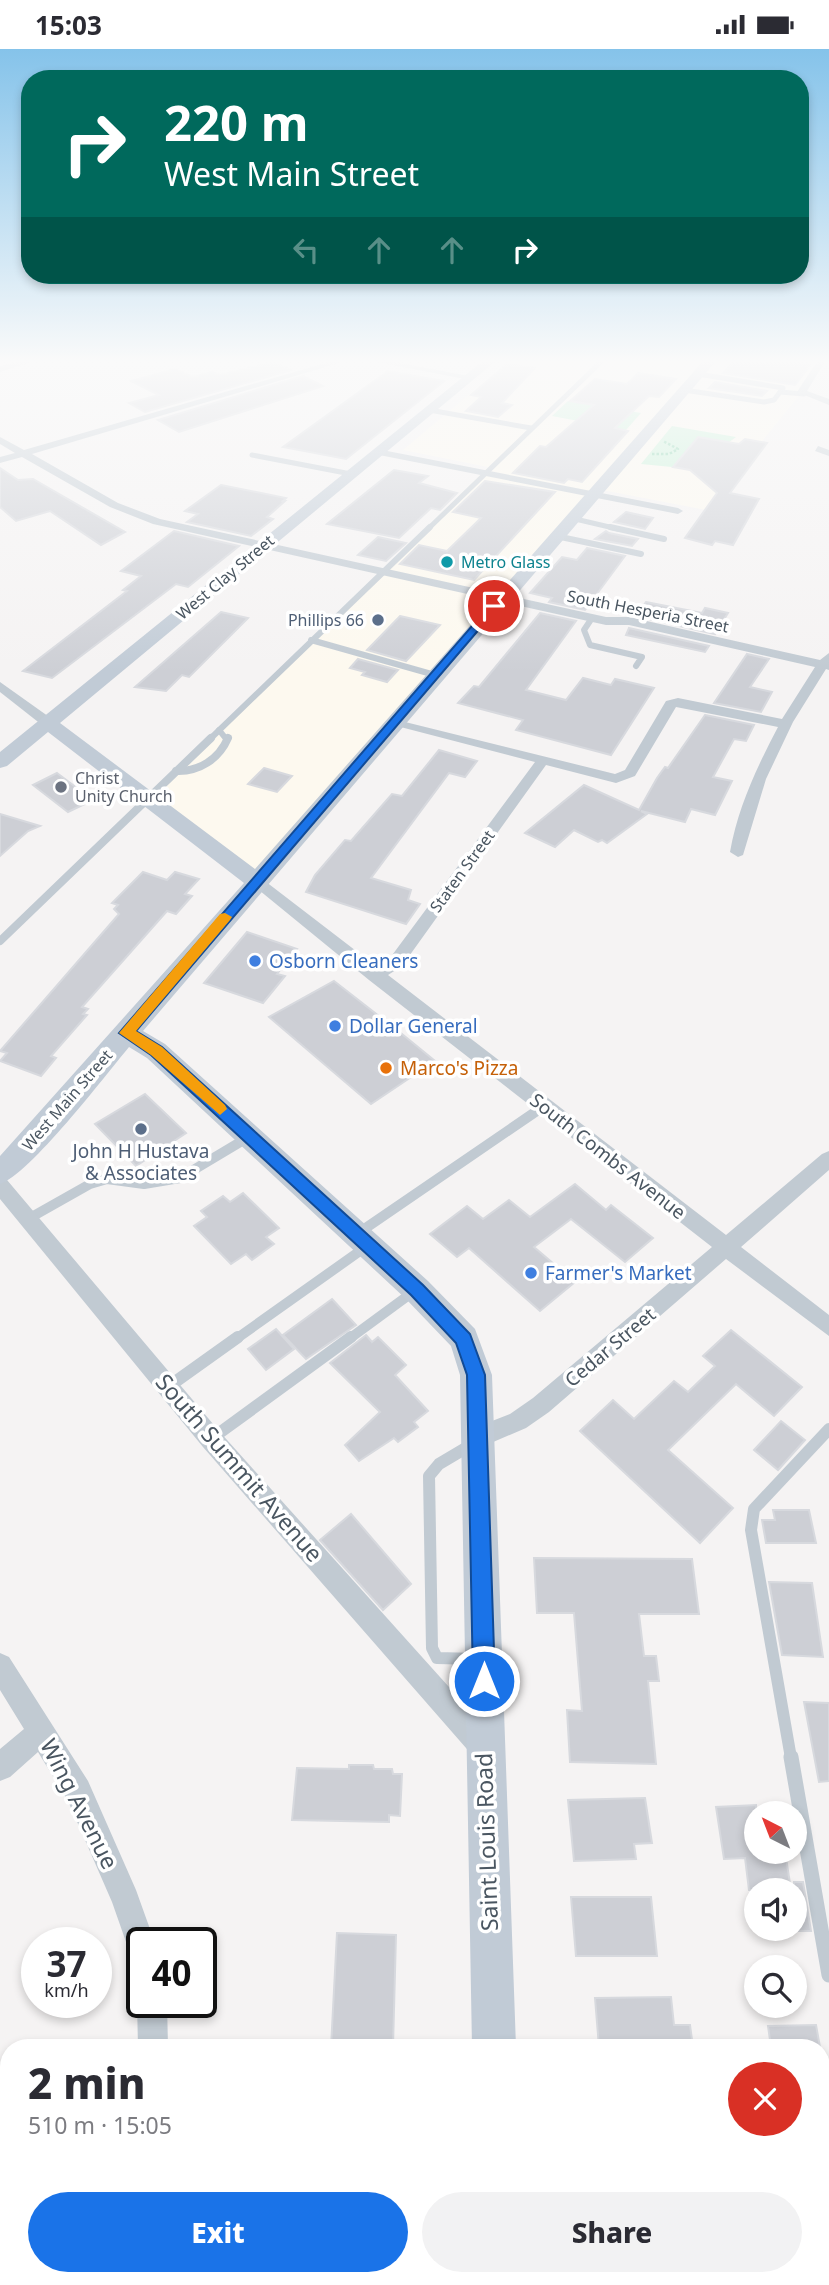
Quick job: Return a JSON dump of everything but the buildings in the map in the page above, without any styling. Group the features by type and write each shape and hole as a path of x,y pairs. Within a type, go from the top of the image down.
{"main road":[{"name":"West Clay Street","path":"0,762 67,723 123,662 362,464"},
{"name":"West Main Street","path":"0,1173 22,1153 127,1033 618,464"},
{"path":"55,728 256,881"},
{"name":"Saint Louis Road","path":"127,1033 156,1051 417,1290 464,1339 476,1375 494,2039"}],"street":[{"name":"South Hesperia Street","path":"44,464 134,514 263,546 592,618 612,622 629,621 827,663"},
{"path":"443,464 678,511"},
{"path":"738,852 743,821 785,725 827,663"},
{"path":"0,686 55,728"},
{"path":"394,721 615,779 624,778 630,773 671,704 678,702 785,725"},
{"name":"Staten Street","path":"375,976 396,962 543,759"},
{"name":"South Combs Avenue","path":"256,881 829,1327"},
{"name":"Cedar Street","path":"477,1440 519,1421 541,1405 829,1159"},
{"name":"South Summit Avenue","path":"0,1185 211,1439 484,1747"},
{"name":"Wing Avenue","path":"0,1666 78,1791 126,1900 135,1927"},
{"path":"0,1766 43,1731"},
{"path":"152,2018 153,2039"}],"lane":[{"path":"301,464 351,474"},
{"path":"0,941 492,464"},
{"path":"572,518 664,539"},
{"path":"556,536 641,554"},
{"path":"592,618 584,631 590,645 642,657 636,666"},
{"path":"311,640 435,674"},
{"path":"176,771 195,771 219,751 228,738 219,730"},
{"path":"168,1387 544,1107"},
{"path":"28,1219 90,1184 107,1179 144,1184 180,1178 250,1137"},
{"path":"211,1439 417,1290"},
{"path":"829,1429 754,1509 751,1530 829,1975"},
{"path":"477,1440 439,1464 429,1476 432,1648 438,1658 484,1659"}],"shaded area":[{"path":"475,464 743,464 706,510 597,489 256,881 149,798 488,467"}],"green space":[{"path":"645,464 674,464 672,467"}],"slow traffic":[{"path":"220,1109 156,1051 127,1033 225,917"}],"place":[{"name":"Metro Glass","path":"447,562"},
{"name":"Phillips 66","path":"378,620"},
{"name":"Christ Unity Church","path":"61,787"},
{"name":"Osborn Cleaners","path":"255,961"},
{"name":"Dollar General","path":"335,1026"},
{"name":"Marco's Pizza","path":"386,1068"},
{"name":"John H Hustava & Associates","path":"141,1129"},
{"name":"Farmer's Market","path":"531,1273"}],"route":[{"path":"484,1681 476,1375 464,1339 417,1290 156,1051 127,1033 494,606"}]}
